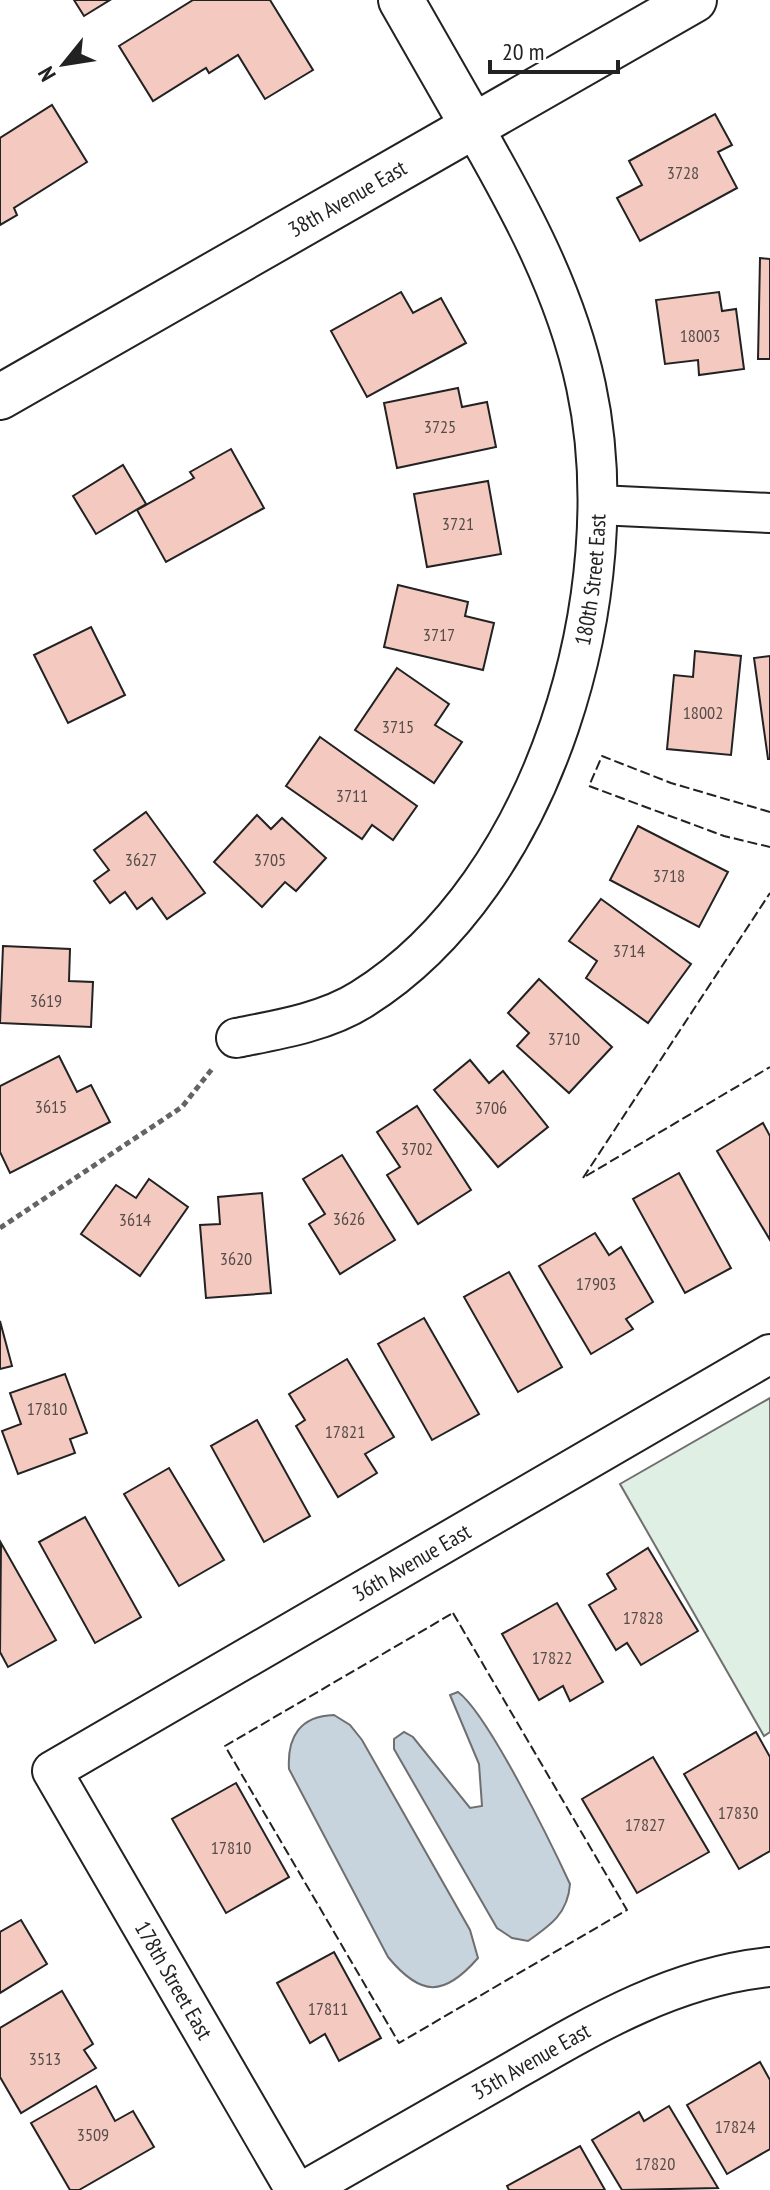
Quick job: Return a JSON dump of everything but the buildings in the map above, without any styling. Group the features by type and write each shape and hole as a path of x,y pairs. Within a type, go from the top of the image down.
{"street":[{"name":"180th Street East","path":"236,1038 275,1030 359,1001 422,952 472,893 501,849 556,745 595,586 598,505 588,400 567,318 525,216 401,0"},
{"name":"38th Avenue East","path":"0,397 694,0"},
{"path":"598,505 770,513"},
{"name":"36th Avenue East","path":"52,1771 770,1354"},
{"name":"178th Street East","path":"52,1771 295,2190"},
{"name":"35th Avenue East","path":"305,2190 604,2019 667,1992 728,1972 770,1967"}],"path":[{"path":"0,1228 182,1107 236,1038"}],"green space":[{"path":"770,1398 770,1732 764,1736 620,1484"}],"shaded area":[{"path":"458,1692 471,1705 502,1752 570,1884 562,1911 551,1924 528,1941 512,1938 497,1928 394,1749 394,1739 404,1732 413,1737 470,1808 482,1806 479,1764 450,1695"},
{"path":"334,1715 350,1725 362,1740 470,1930 478,1958 466,1971 443,1985 433,1987 411,1980 388,1957 289,1769 290,1747 298,1730 312,1719"}],"fence":[{"path":"770,812 671,783 602,756 589,786 724,836 770,847"},
{"path":"583,1178 770,893"},
{"path":"586,1176 770,1067"},
{"path":"453,1613 627,1910 399,2043 225,1746 453,1613"}]}
